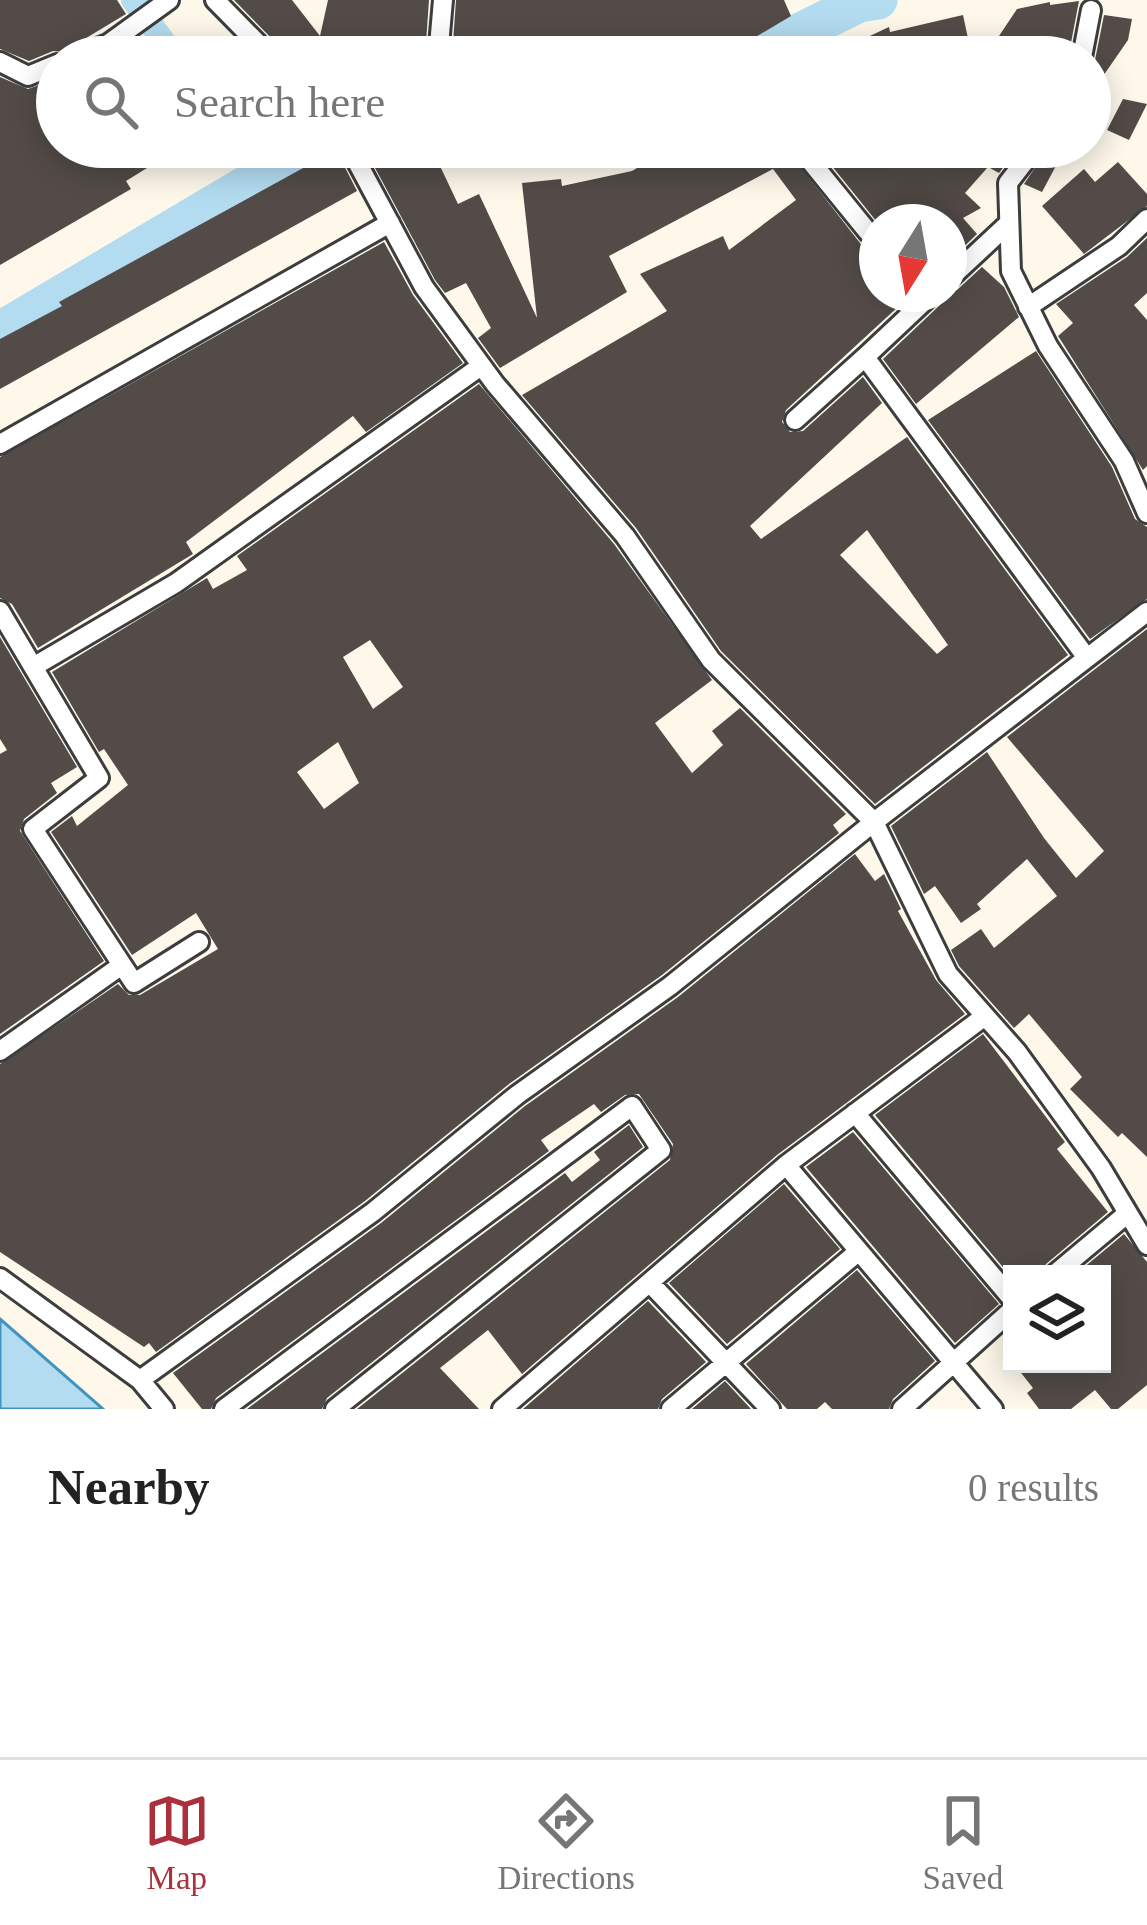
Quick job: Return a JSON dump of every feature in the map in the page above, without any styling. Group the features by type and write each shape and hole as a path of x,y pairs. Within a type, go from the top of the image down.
{"street":[{"path":"118,36 169,0"},
{"path":"215,0 250,36"},
{"path":"439,36 442,0"},
{"path":"1086,36 1091,10"},
{"path":"0,62 28,76 36,73"},
{"path":"361,168 424,287 482,366 625,536 711,660 874,822 948,974 1017,1052 1101,1168 1147,1245"},
{"path":"816,168 859,221"},
{"path":"1020,168 1008,183 1011,271 1048,346 1124,461 1147,513"},
{"path":"1028,308 1119,246 1147,219"},
{"path":"0,444 390,223"},
{"path":"967,262 1009,223"},
{"path":"795,420 912,312"},
{"path":"865,356 1087,658"},
{"path":"33,667 176,583 482,366"},
{"path":"0,611 100,778 33,829 134,983 199,942"},
{"path":"140,1380 373,1212 517,1095 670,986 1147,613"},
{"path":"0,1051 122,964"},
{"path":"502,1409 786,1165 985,1016"},
{"path":"224,1409 632,1106 661,1150 335,1409"},
{"path":"855,1113 1003,1288"},
{"path":"786,1165 993,1409"},
{"path":"1065,1265 1128,1214"},
{"path":"671,1409 859,1251"},
{"path":"0,1277 140,1380 164,1409"},
{"path":"650,1283 770,1409"},
{"path":"902,1409 1003,1319"},
{"path":"523,1392 540,1409"}],"water":[{"path":"0,1319 103,1409 0,1409"}],"building":[{"path":"0,0 117,0 126,14 90,36 36,36 36,58 29,61 0,49"},
{"path":"234,0 292,0 320,36 269,36"},
{"path":"328,0 429,0 426,36 320,36"},
{"path":"456,0 784,0 791,16 757,36 453,36"},
{"path":"1079,1 1072,36 999,36 1017,9"},
{"path":"963,15 968,36 870,36 889,27 890,32"},
{"path":"1104,15 1132,19 1128,40 1111,65 1111,36 1100,36"},
{"path":"0,77 28,89 36,86 36,168 147,168 126,181 131,189 0,265"},
{"path":"1123,99 1147,104 1129,140 1111,132"},
{"path":"1118,162 1147,194 1147,206 1084,254 1042,206 1084,169 1095,182"},
{"path":"303,168 345,168 357,191 0,389 0,339 62,306 59,302"},
{"path":"375,168 441,168 458,204 479,194 537,318 522,183 561,179 562,186 637,168 801,168 859,242 859,312 892,312 786,410 782,422 790,432 803,431 863,377 882,403 750,526 761,539 907,437 1068,655 875,804 721,651 636,528 522,395 667,311 640,274 723,236 729,250 796,200 773,169 609,256 627,292 500,368 478,338 491,328 466,283 445,293","holes":["867,530 948,645 937,654 840,555"]},
{"path":"834,168 987,168 965,193 981,208 967,216 967,204 862,204"},
{"path":"1035,168 1055,168 1042,192 1024,184"},
{"path":"967,223 977,234 967,244"},
{"path":"1147,238 1147,293 1134,305 1147,320 1147,466 1143,470 1058,336 1073,323 1056,304 1127,257"},
{"path":"384,242 413,295 463,363 366,432 353,416 186,542 193,554 38,648 12,604 0,598 0,457"},
{"path":"982,267 1004,287 1019,317 916,404 883,359 933,312 967,312 967,281"},
{"path":"1036,351 1112,467 1135,519 1147,527 1147,599 1090,639 928,420"},
{"path":"479,384 614,544 712,680 655,723 692,773 723,745 712,731 740,708 846,814 833,825 839,833 662,975 509,1084 365,1201 156,1352 149,1343 144,1347 0,1252 0,1064 118,984 129,995 140,995 218,949 196,913 132,955 51,832 72,816 77,826 128,785 104,749 99,752 52,672 207,578 213,589 247,570 237,556","holes":["370,640 403,687 373,709 343,657","338,742 359,783 324,809 297,772"]},
{"path":"1147,629 1147,1157 1122,1133 1118,1137 1070,1089 1082,1077 1029,1014 1014,1028 959,966 951,950 981,929 994,948 1057,896 1027,859 977,904 981,909 961,923 935,886 924,894 891,826 987,752 1076,878 1104,851 1007,737"},
{"path":"0,637 77,767 51,783 57,793 24,819 20,831 104,961 0,1034 0,754 7,750 0,739"},
{"path":"855,854 875,881 884,874 898,911 936,980 965,1014 777,1155 522,1374 488,1330 440,1368 479,1409 357,1409 670,1160 673,1144 639,1094 625,1095 601,1112 594,1104 541,1140 549,1151 216,1398 211,1409 202,1409 173,1373 381,1223 525,1106 678,997"},
{"path":"983,1034 1065,1142 1057,1149 1108,1212 1046,1265 1003,1267 875,1115"},
{"path":"629,1125 643,1147 327,1398 322,1409 247,1409 565,1173 572,1182 600,1160 594,1152"},
{"path":"853,1132 999,1304 955,1343 806,1167"},
{"path":"784,1184 840,1249 727,1344 669,1283"},
{"path":"1124,1234 1147,1262 1147,1385 1118,1409 1111,1409 1095,1390 1071,1409 1039,1409 1027,1393 1033,1388 1021,1373 1111,1373 1111,1265 1087,1265"},
{"path":"857,1270 935,1361 893,1399 889,1409 832,1409 825,1402 817,1409 787,1409 746,1364"},
{"path":"648,1301 706,1362 662,1399 658,1409 523,1409"},
{"path":"725,1381 751,1409 692,1409"}],"waterway":[{"path":"133,0 160,36"},
{"path":"792,36 859,3 878,0"},
{"path":"260,168 263,172"},
{"path":"0,331 275,168"}]}
